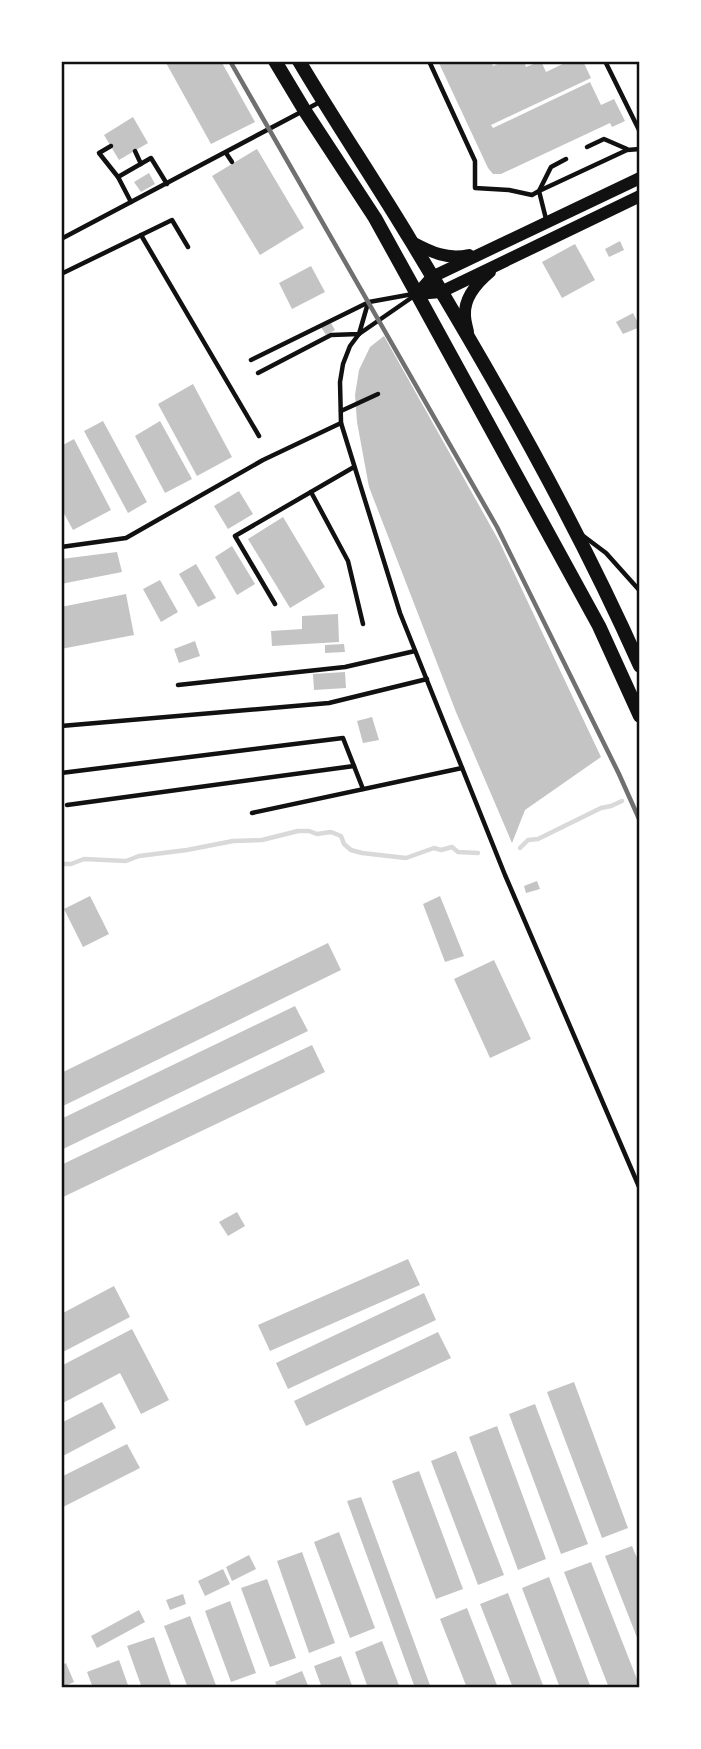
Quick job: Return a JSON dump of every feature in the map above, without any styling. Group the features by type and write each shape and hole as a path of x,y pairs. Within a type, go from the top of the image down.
{"highway":[{"path":"275,61 374,218 417,294 599,626 640,716"},
{"path":"299,61 412,242 559,499 640,666"}],"main road":[{"path":"417,294 432,277 640,178"},
{"path":"417,294 441,292 640,197"},
{"path":"412,242 436,254 457,258 490,250"},
{"path":"470,343 464,314 469,298 482,279 497,265"}],"lane":[{"path":"429,61 475,161 475,188 509,190 532,195 627,149"},
{"path":"605,61 640,132"},
{"path":"61,239 322,101"},
{"path":"587,147 604,139 627,149 640,149"},
{"path":"111,146 99,153 118,177 131,202"},
{"path":"135,151 141,164"},
{"path":"226,153 232,162"},
{"path":"118,177 151,158 167,184"},
{"path":"547,223 539,191 551,167 566,159"},
{"path":"61,274 172,220 188,247"},
{"path":"141,235 259,436"},
{"path":"251,360 369,302 417,294"},
{"path":"258,373 331,335 359,334 417,294"},
{"path":"369,302 359,334 350,346 343,364 340,382 341,423 354,467 400,613 415,651 505,874 640,1189"},
{"path":"341,411 378,394"},
{"path":"61,547 126,538 260,462 341,423"},
{"path":"275,604 235,536 354,467"},
{"path":"311,492 348,561 363,624"},
{"path":"573,528 606,553 640,592"},
{"path":"178,685 345,667 415,651"},
{"path":"61,726 329,703 427,679"},
{"path":"61,773 343,738 363,789"},
{"path":"67,805 354,766"},
{"path":"251,813 462,768"}],"building":[{"path":"165,61 221,61 255,122 211,144"},
{"path":"438,61 491,61 493,66 504,61 524,61 526,67 541,61 546,72 569,61 583,61 591,78 491,125 493,128 590,82 601,105 614,99 625,121 612,127 610,123 501,174 493,174"},
{"path":"133,117 148,143 119,160 104,135"},
{"path":"257,149 304,228 260,255 212,176"},
{"path":"149,173 155,184 141,192 134,182"},
{"path":"620,241 624,250 609,257 605,249"},
{"path":"575,244 595,280 562,298 542,262"},
{"path":"311,266 325,292 292,309 279,283"},
{"path":"633,313 640,327 623,334 616,322"},
{"path":"331,323 335,330 326,335 321,327"},
{"path":"384,336 499,541 601,757 525,810 512,843 456,712 369,487 355,395 359,370 370,347"},
{"path":"193,384 232,457 197,476 158,404"},
{"path":"103,421 147,502 128,513 84,431"},
{"path":"160,421 192,479 165,493 135,436"},
{"path":"74,439 111,510 73,530 61,508 61,446"},
{"path":"239,491 253,514 228,529 214,506"},
{"path":"283,517 325,587 290,608 248,539"},
{"path":"232,546 255,584 237,595 215,557"},
{"path":"117,552 122,572 61,584 61,559"},
{"path":"196,564 216,598 198,607 179,574"},
{"path":"160,580 178,612 161,622 143,589"},
{"path":"126,594 134,635 61,649 61,607"},
{"path":"338,614 339,642 272,646 271,631 302,629 302,616"},
{"path":"195,641 200,656 179,663 174,649"},
{"path":"344,644 345,652 325,653 325,645"},
{"path":"345,672 346,688 314,690 313,674"},
{"path":"372,717 379,740 363,743 357,721"},
{"path":"537,881 540,889 526,893 524,886"},
{"path":"90,896 109,934 83,947 64,909"},
{"path":"440,896 464,956 445,962 423,904"},
{"path":"328,943 341,970 61,1107 61,1073"},
{"path":"494,960 531,1039 490,1058 454,979"},
{"path":"295,1006 308,1031 61,1150 61,1119"},
{"path":"312,1045 325,1072 61,1198 61,1165"},
{"path":"237,1212 245,1226 228,1236 219,1222"},
{"path":"408,1259 420,1285 270,1351 258,1325"},
{"path":"114,1286 130,1317 61,1353 61,1314"},
{"path":"424,1293 436,1320 288,1389 276,1363"},
{"path":"132,1329 169,1400 141,1414 120,1373 61,1404 61,1366"},
{"path":"438,1332 451,1358 306,1426 294,1401"},
{"path":"574,1382 628,1528 602,1538 547,1392"},
{"path":"102,1402 116,1428 61,1457 61,1423"},
{"path":"535,1404 588,1544 561,1554 509,1414"},
{"path":"497,1426 546,1559 518,1570 469,1437"},
{"path":"127,1444 140,1468 61,1508 61,1477"},
{"path":"456,1451 504,1575 478,1585 431,1461"},
{"path":"419,1471 463,1589 436,1599 392,1481"},
{"path":"361,1497 431,1688 415,1688 347,1501"},
{"path":"339,1532 375,1628 350,1638 314,1542"},
{"path":"632,1546 640,1565 640,1645 605,1556"},
{"path":"302,1552 335,1643 309,1653 277,1561"},
{"path":"249,1555 256,1569 232,1581 226,1567"},
{"path":"591,1562 640,1688 609,1688 564,1572"},
{"path":"223,1569 230,1584 205,1596 198,1581"},
{"path":"549,1577 591,1688 560,1688 522,1588"},
{"path":"267,1579 296,1658 270,1667 241,1588"},
{"path":"508,1593 544,1688 513,1688 480,1604"},
{"path":"183,1594 186,1604 170,1610 166,1600"},
{"path":"230,1601 256,1673 231,1682 205,1611"},
{"path":"467,1608 498,1688 467,1688 440,1619"},
{"path":"139,1610 145,1622 97,1648 91,1636"},
{"path":"190,1616 217,1688 188,1688 164,1626"},
{"path":"154,1637 172,1688 142,1688 127,1646"},
{"path":"382,1641 400,1688 368,1688 355,1652"},
{"path":"341,1656 353,1688 322,1688 314,1666"},
{"path":"119,1660 129,1688 93,1688 87,1672"},
{"path":"66,1663 74,1682 61,1688 61,1666"},
{"path":"302,1671 309,1688 278,1688 275,1682"}],"waterway":[{"path":"520,848 528,840 538,839 601,808 622,801"},
{"path":"61,864 71,864 84,859 126,861 139,856 233,841 262,840 298,831 317,834 331,832 341,836 344,844 351,850 362,853 406,858 434,848 441,850 452,847 458,852 478,853"}],"railway":[{"path":"230,61 497,527 640,821"}]}
